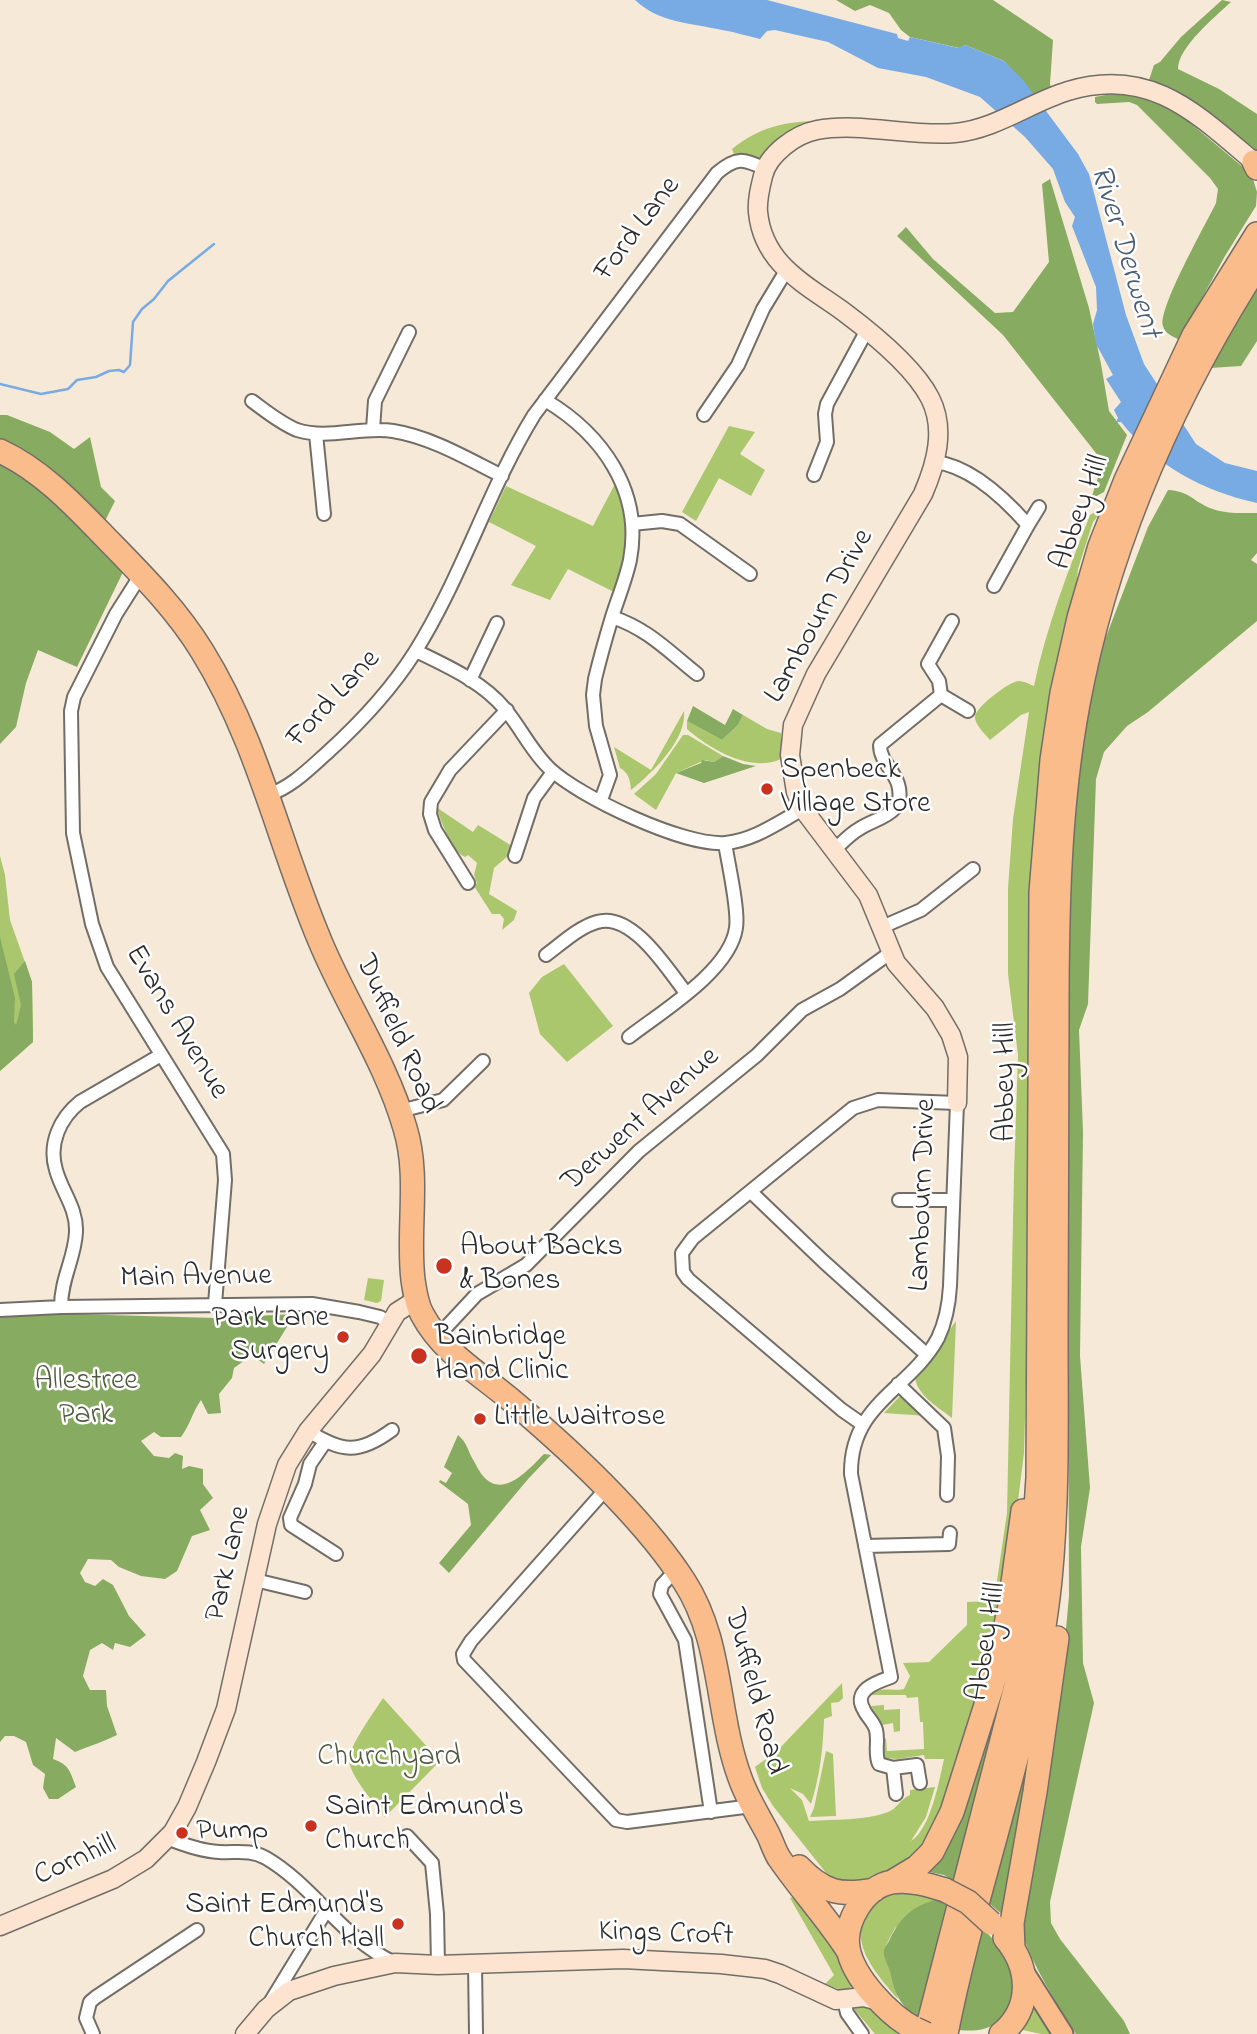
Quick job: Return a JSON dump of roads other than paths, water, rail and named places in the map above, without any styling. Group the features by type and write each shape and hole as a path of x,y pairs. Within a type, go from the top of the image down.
{"highway":[{"name":"Abbey Hill","path":"952,1964 1016,1690 1028,1611 1036,1525 1039,964 1044,828 1060,706 1079,618 1100,546 1192,358 1257,234"},
{"name":"Abbey Hill","path":"1192,358 1257,266"},
{"name":"Duffield Road","path":"0,451 13,457 65,495 142,573 190,633 217,677 232,706 268,795 313,926 382,1069 407,1132 412,1163 411,1262 419,1308 437,1338 536,1422 606,1489 676,1570 705,1623 718,1672 733,1756 752,1806 775,1852 822,1912 849,1952 860,1974 907,2025"},
{"name":"Abbey Hill","path":"952,1964 985,1871 1016,1764 1036,1673 1050,1578 1057,1426 1057,963 1062,828 1078,701 1141,466"},
{"path":"849,1952 848,1932 856,1912 883,1886 917,1867 937,1845 952,1812 992,1685 1009,1611 1037,1411"},
{"path":"1001,2034 1013,2022 1022,2003 1025,1987 1024,1972 1013,1949 1012,1923 1046,1724 1058,1627 1062,1540 1057,1426"},
{"name":"Duffield Road","path":"766,1831 806,1874 821,1886 842,1894 918,1883 945,1890 968,1902 1013,1949"},
{"path":"907,2025 952,1964"},
{"path":"946,2034 952,1964"}],"main road":[{"path":"1024,1972 1063,2034"}],"street":[{"path":"765,169 778,152 812,131 838,129 953,133 990,125 1059,94 1098,85 1121,84 1146,88 1180,102 1256,164"},
{"name":"Ford Lane","path":"268,795 291,785 344,738 377,704 416,651 524,432 545,400 717,173 730,162 745,160 765,169"},
{"name":"Lambourn Drive","path":"765,169 758,195 758,213 771,250 786,271 867,330 922,385 937,417 935,462 923,494 836,638 796,717 790,740 796,792 803,809 868,895 890,953 904,975 935,1009 955,1044 958,1057 950,1300 940,1333 926,1354 862,1424 854,1441 850,1466 891,1677 872,1684 864,1691 860,1700 877,1732 878,1761 885,1767 893,1768"},
{"path":"704,415 738,365 767,302 786,271"},
{"path":"814,475 827,442 827,404 867,330"},
{"path":"373,429 375,401 409,332"},
{"path":"545,400 583,427 607,454 622,484 632,524 630,558 594,679 596,726 610,768 608,784 601,800"},
{"path":"252,401 278,421 296,429 316,433 373,429 400,432 502,476"},
{"path":"316,433 324,514"},
{"path":"935,462 946,463 968,473 1006,502 1028,524"},
{"path":"995,586 1039,507"},
{"path":"632,524 662,521 680,524 750,574"},
{"name":"Evans Avenue","path":"142,573 116,614 74,697 71,710 74,833 92,924 107,967 225,1161 215,1304"},
{"path":"612,617 633,624 649,634 697,674"},
{"path":"941,695 939,681 928,664 952,621"},
{"path":"470,680 497,623"},
{"path":"416,651 484,689 507,710 532,749 553,772 655,827 695,841 725,843 753,836 803,809"},
{"path":"941,695 968,711"},
{"path":"834,850 860,828 884,819 896,805 900,792 895,778 882,758 880,745 941,695"},
{"path":"468,875 435,830 430,814 431,802 450,770 507,710"},
{"path":"534,848 517,850 534,798 553,772"},
{"path":"629,1037 686,993 712,970 726,953 737,927 725,843"},
{"path":"882,927 921,910 973,869"},
{"path":"546,955 596,922 623,924 639,936 686,993"},
{"name":"Derwent Avenue","path":"437,1338 477,1294 526,1265 639,1151 757,1055 802,1010 840,989 890,953"},
{"path":"61,1307 61,1286 74,1242 76,1225 70,1201 55,1169 54,1147 57,1132 69,1112 80,1102 161,1055"},
{"path":"400,1111 443,1100 483,1061"},
{"path":"862,1424 688,1279 683,1272 682,1253 687,1245 845,1114 862,1104 878,1100 957,1102"},
{"path":"751,1192 926,1354"},
{"path":"899,1200 953,1200"},
{"name":"Main Avenue","path":"0,1310 312,1304 359,1312 390,1323"},
{"path":"390,1323 398,1320 413,1321 419,1308"},
{"name":"Park Lane","path":"167,1838 182,1816 226,1709 267,1524 287,1465 308,1431 372,1354 390,1323"},
{"path":"898,1384 944,1428 948,1456 941,1474 947,1495"},
{"path":"308,1431 341,1448 370,1444 392,1430"},
{"path":"325,1442 310,1464 305,1484 290,1518 291,1525 336,1554"},
{"path":"606,1489 465,1648 464,1660 616,1820 627,1822 752,1806"},
{"path":"865,1546 949,1544 950,1533"},
{"name":"Duffield Road","path":"676,1570 662,1585 660,1594 685,1640 712,1812"},
{"path":"256,1580 305,1592"},
{"path":"896,1794 893,1768 917,1765 920,1783"},
{"path":"407,1836 432,1863 438,1965"},
{"path":"167,1838 210,1851 253,1852 282,1868 367,1947 395,1963"},
{"name":"Cornhill","path":"0,1926 113,1879 141,1863 167,1838"},
{"path":"266,2009 326,1911"},
{"path":"93,2034 86,2018 90,2002 197,1930"},
{"name":"Kings Croft","path":"245,2034 266,2009 303,1984 395,1963 438,1965 623,1959 743,1966 780,1974 836,2000 864,1997 907,2025"},
{"path":"475,1964 476,2034"},
{"path":"860,1974 856,1988 846,2000 847,2012 862,2034"}],"water":[{"path":"635,0 767,0 897,34 898,38 908,41 910,37 958,48 965,45 1004,61 1023,80 1078,154 1089,174 1126,315 1144,364 1196,444 1225,463 1257,471 1257,503 1199,484 1182,475 1149,452 1121,422 1116,422 1118,418 1114,410 1121,402 1106,379 1113,375 1096,344 1093,324 1097,310 1096,287 1072,226 1075,217 1065,202 1053,169 1025,137 980,97 926,77 878,68 828,42 775,30 767,31 760,39 665,18 644,8"}],"waterway":[{"path":"0,384 41,394 68,389 77,380 96,377 109,371 124,372 130,365 133,322 142,309 168,281 214,244"}],"place":[{"name":"Spenbeck Village Store","path":"767,789"},
{"name":"About Backs & Bones","path":"444,1266"},
{"name":"Park Lane Surgery","path":"343,1337"},
{"name":"Bainbridge Hand Clinic","path":"419,1356"},
{"name":"Little Waitrose","path":"480,1419"},
{"name":"Saint Edmund's Church","path":"311,1826"},
{"name":"Pump","path":"182,1833"},
{"name":"Saint Edmund's Church Hall","path":"398,1924"}],"water label":[{"name":"River Derwent","path":"1123,252"}],"park label":[{"name":"Allestree Park","path":"86,1400"},
{"name":"Churchyard","path":"389,1759"}]}
